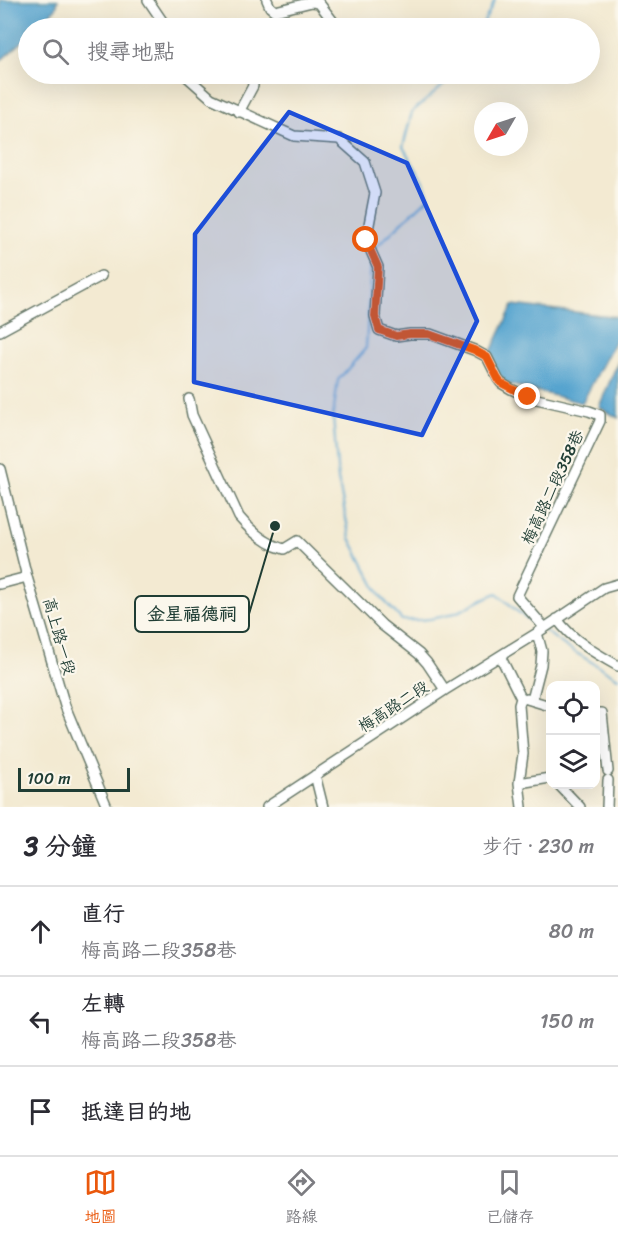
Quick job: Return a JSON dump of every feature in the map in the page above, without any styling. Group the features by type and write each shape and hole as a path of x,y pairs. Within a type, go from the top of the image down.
{"street":[{"path":"267,0 274,11 312,2 319,3 330,18"},
{"path":"151,1 161,18"},
{"path":"195,84 211,98 239,112 253,84"},
{"name":"梅高路二段358巷","path":"239,112 294,136 339,139 365,162 375,193 366,240 378,267 375,316 379,330 396,336 429,334 474,350 487,357 498,379 511,389 528,397 600,415 600,422 517,596 541,630"},
{"path":"0,332 101,276"},
{"path":"189,399 192,415 239,517 249,529 278,548 284,549 297,541 382,625 419,654 445,690"},
{"name":"高上路一段","path":"0,469 27,577 65,706 107,807"},
{"path":"0,584 27,577"},
{"name":"梅高路二段","path":"267,807 604,588 618,584"},
{"path":"556,619 584,646 618,666"},
{"path":"532,700 541,665 541,630"},
{"path":"500,656 521,698 519,705 523,754 519,783 522,807"},
{"path":"521,698 546,705"},
{"path":"600,720 608,776 607,807"},
{"path":"315,775 323,807"},
{"path":"519,783 546,779"},
{"path":"563,789 580,807"}],"highlighted area":[{"path":"289,112 407,163 477,321 422,435 194,382 195,234"}],"water":[{"path":"0,0 58,0 56,8 46,18 18,18 18,46 0,61"},
{"path":"513,305 618,317 618,335 582,403 501,382 488,358"},
{"path":"618,362 618,418 599,407"}],"waterway":[{"path":"486,18 495,0"},
{"path":"373,250 429,197 424,183 403,147 412,112 444,84"},
{"path":"371,261 366,348 338,380 333,416 338,479 350,538 380,596 402,620 449,615 497,593 538,626"},
{"path":"545,631 568,648 618,678"}],"place":[{"name":"金星福德祠","path":"275,526"}],"route":[{"path":"366,240 378,267 375,316 379,330 396,336 429,334 474,350 487,357 501,383 528,397"}]}
